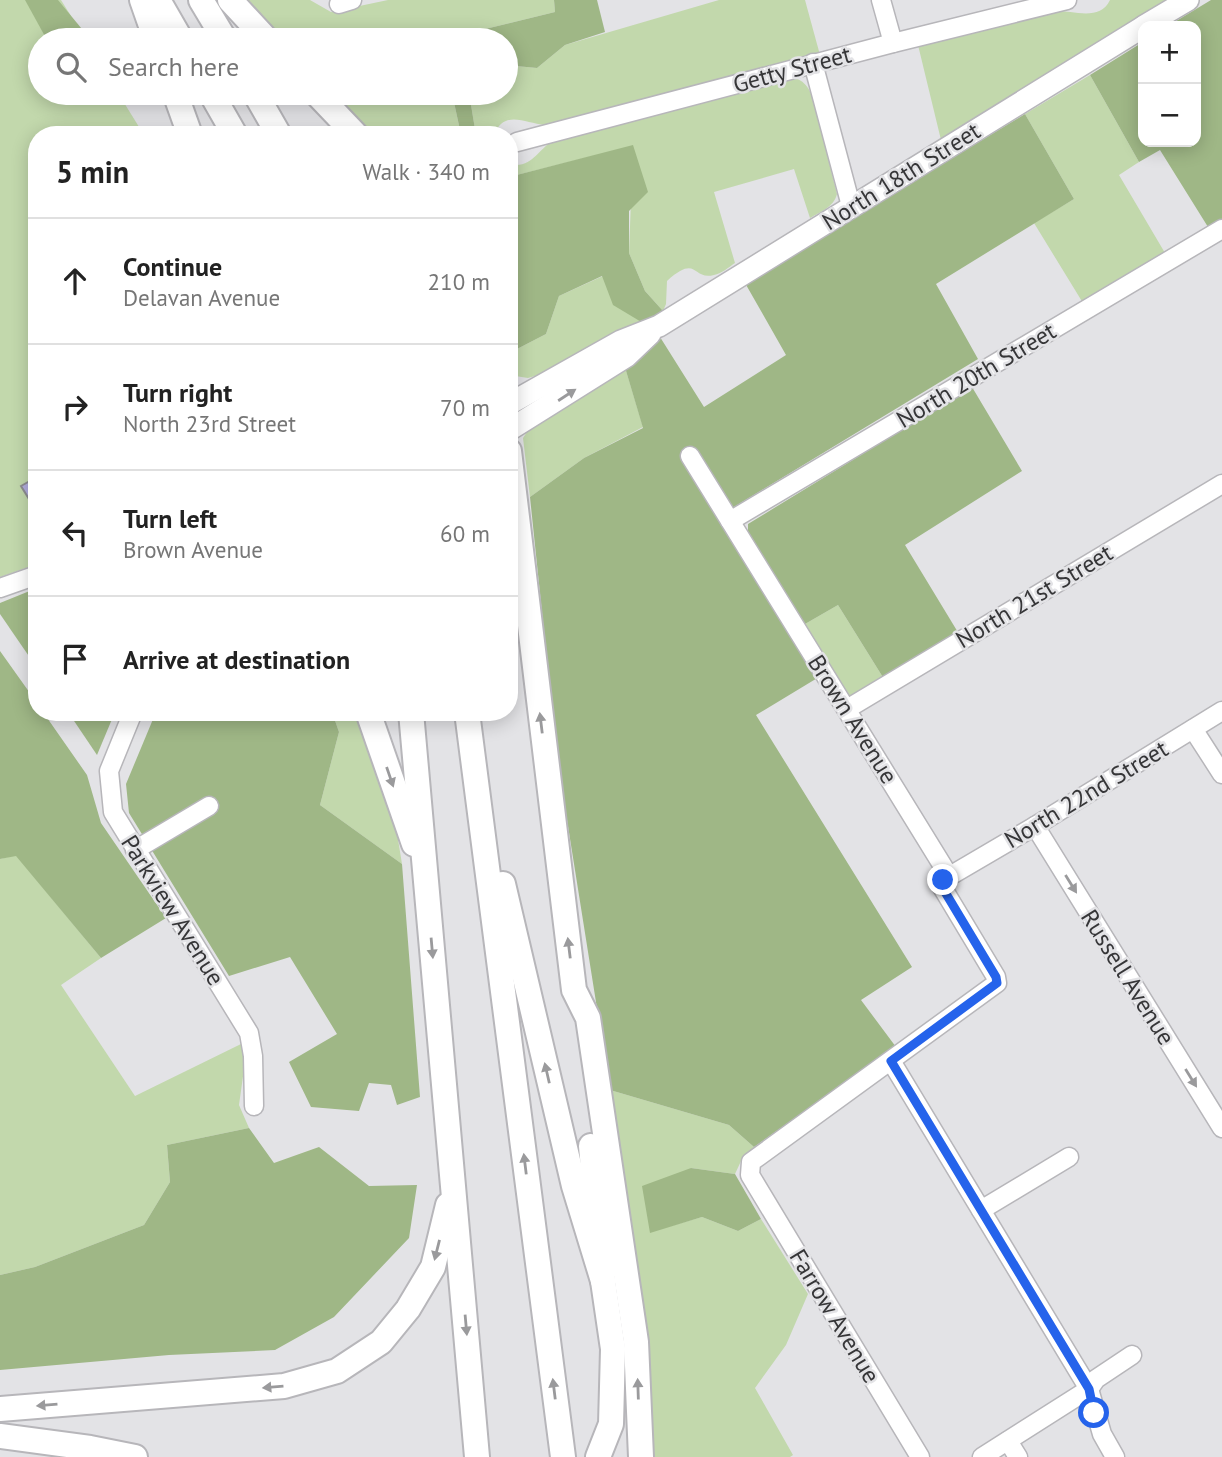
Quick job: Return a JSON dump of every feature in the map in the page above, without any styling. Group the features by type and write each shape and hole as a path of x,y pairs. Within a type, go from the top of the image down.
{"highway":[{"path":"142,0 152,28"},
{"path":"158,0 174,28"},
{"path":"201,0 218,28"},
{"path":"230,0 256,28"},
{"path":"179,105 187,126"},
{"path":"218,105 230,126"},
{"path":"262,105 274,126"},
{"path":"327,105 347,126"},
{"path":"518,527 613,1349 611,1424 598,1457"},
{"path":"371,721 426,880"},
{"path":"412,721 478,1457"},
{"path":"468,721 562,1457"},
{"path":"472,754 574,1186 603,1280"},
{"path":"573,990 588,1018 634,1328 641,1457"},
{"path":"0,1409 284,1386 337,1371 381,1342 408,1309 433,1267 453,1184"},
{"path":"0,1436 135,1457"}],"main road":[{"name":"North 18th Street","path":"1154,21 1188,0"},
{"name":"North 18th Street","path":"518,399 621,341 659,326 1138,31"},
{"name":"North 18th Street","path":"518,424 627,356 659,326"}],"street":[{"path":"881,0 892,43"},
{"name":"Getty Street","path":"518,142 813,63 1068,0"},
{"path":"813,63 851,206"},
{"name":"North 20th Street","path":"730,521 1222,229"},
{"name":"Brown Avenue","path":"690,456 949,876 943,880 942,887 996,977 997,983 891,1061"},
{"name":"North 21st Street","path":"847,709 1222,484"},
{"path":"0,588 28,578"},
{"name":"North 22nd Street","path":"949,876 1222,711"},
{"name":"Parkview Avenue","path":"129,721 109,771 113,812 249,1033 253,1056 254,1106"},
{"path":"1194,729 1222,774"},
{"path":"135,850 209,806"},
{"name":"Russell Avenue","path":"1035,826 1222,1128"},
{"path":"891,1061 1089,1389 1102,1434 1115,1457"},
{"name":"Farrow Avenue","path":"891,1061 751,1162 750,1175 920,1457"},
{"path":"981,1210 1069,1157"},
{"path":"982,1457 1089,1389 1096,1379 1132,1355"},
{"path":"1008,1441 1018,1457"}],"green space":[{"path":"0,0 61,0 78,28 28,28 28,105 125,105 138,126 28,126 28,567 0,577"},
{"path":"25,0 58,0 81,28 40,28"},
{"path":"240,0 310,0 331,12 388,0 554,0 555,12 489,28 266,28"},
{"path":"554,0 597,0 605,32 565,45 537,68 518,66 518,28 489,28 555,12"},
{"path":"719,0 805,0 820,55 545,125 509,120 499,126 474,126 471,105 518,105 518,66 537,68 565,45"},
{"path":"1110,0 1169,0 941,140 918,45 1050,11 1092,13 1105,7"},
{"path":"1211,0 1222,0 1222,219 1208,227 1160,150 1139,162 1090,75 1138,45 1138,147 1201,147 1201,21 1176,21"},
{"path":"1090,75 1139,162 1119,175 1165,253 1083,303 1034,223 1074,199 1025,114"},
{"path":"796,78 807,86 813,99 837,194 826,209 810,218 794,169 714,192 735,263 714,275 702,275 690,268 677,273 667,281 663,311 645,291 629,253 633,146 518,175 518,165 529,161 556,139"},
{"path":"337,105 455,105 459,126 357,126"},
{"path":"455,105 471,105 474,126 459,126"},
{"path":"1025,114 1074,199 936,284 978,359 729,510 691,447 680,453 819,677 756,715 912,967 861,1000 896,1047 754,1147 729,1125 610,1090 557,757 530,497 584,458 643,428 624,364 660,337 704,407 786,355 745,283"},
{"path":"633,145 648,192 629,211 629,253 645,291 663,311 643,323 613,305 602,276 559,296 546,334 518,348 518,175"},
{"path":"603,276 643,323 538,375 528,378 518,376 518,348 546,334 559,296"},
{"path":"624,364 643,427 584,458 530,497 523,438 531,426"},
{"path":"972,387 1022,471 905,545 959,634 884,679 838,605 805,624 748,532 748,524"},
{"path":"28,592 28,655 0,614 0,603"},
{"path":"838,605 884,679 853,697 848,695 805,624"},
{"path":"0,651 28,690 28,721 49,721 87,775 101,823 166,918 101,958 16,856 0,859"},
{"path":"74,721 111,721 97,755"},
{"path":"152,721 335,721 339,732 320,805 402,864 420,1097 397,1105 391,1085 369,1083 359,1111 311,1107 289,1062 337,1034 290,957 229,976 129,813 126,784"},
{"path":"335,721 360,721 395,821 402,864 320,805 339,732"},
{"path":"16,855 101,958 61,985 135,1096 241,1044 245,1062 239,1105 249,1128 167,1145 170,1182 144,1225 35,1267 0,1275 0,859"},
{"path":"610,1090 729,1125 754,1147 741,1161 735,1174 691,1168 650,1232 702,1217 738,1231 761,1219 808,1294 786,1345 755,1388 793,1455 790,1457 650,1457"},
{"path":"249,1128 274,1163 319,1147 369,1186 417,1185 409,1238 334,1317 275,1350 169,1355 0,1370 0,1275 35,1267 144,1225 170,1182 167,1145"},
{"path":"691,1168 735,1174 761,1219 738,1231 702,1217 650,1233 642,1186"}],"building":[{"path":"28,482 28,497 21,486"}],"route":[{"path":"943,880 942,887 996,977 997,983 891,1061 1089,1389 1094,1413"}]}
